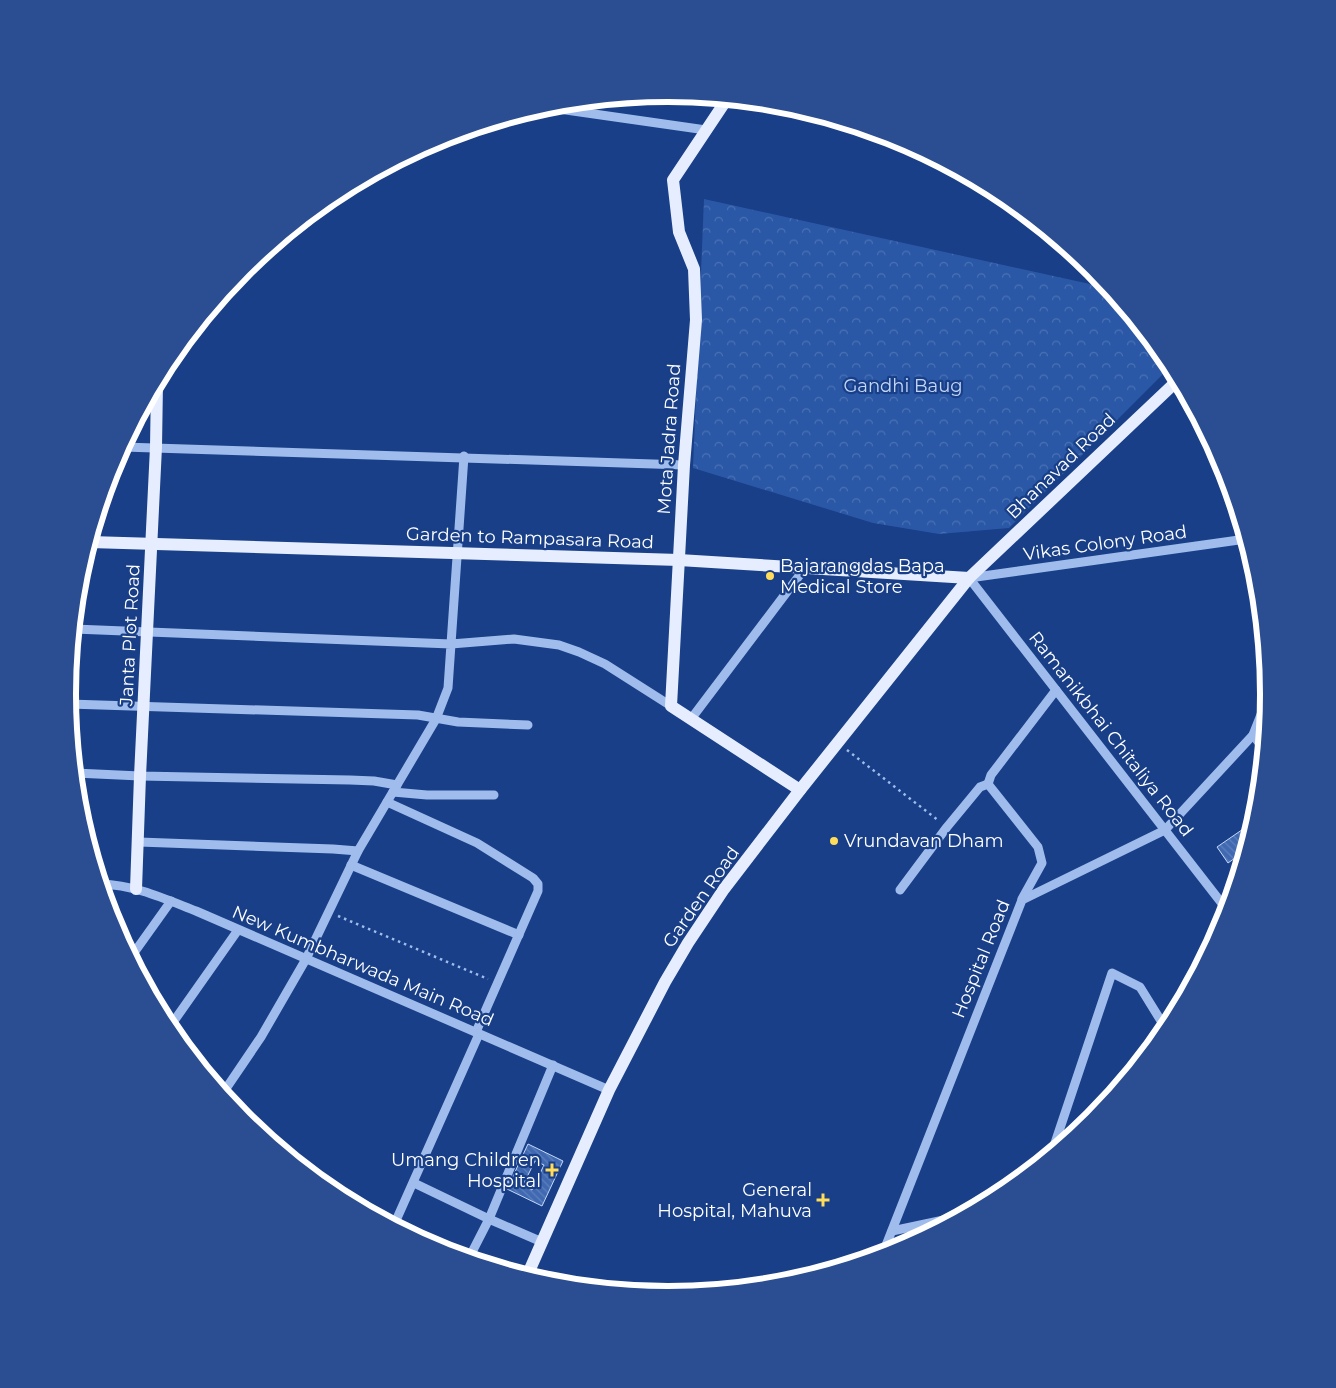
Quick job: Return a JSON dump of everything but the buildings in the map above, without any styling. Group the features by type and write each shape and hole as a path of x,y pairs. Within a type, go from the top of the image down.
{"main road":[{"name":"Mota Jadra Road","path":"671,706 684,465 696,320 695,280 692,261 679,232 672,180 723,105"},
{"name":"Bhanavad Road","path":"969,578 1172,385"},
{"name":"Janta Plot Road","path":"136,889 156,448 156,398"},
{"name":"Garden to Rampasara Road","path":"96,542 679,560 969,578"},
{"name":"Garden Road","path":"530,1269 609,1090 665,982 688,943 724,889 800,790 969,578"},
{"path":"671,706 800,790"}],"street":[{"path":"571,111 706,130"},
{"path":"130,447 464,456 684,465"},
{"path":"227,1088 261,1036 306,958 358,851 436,719 448,688 464,456"},
{"name":"Vikas Colony Road","path":"969,578 1240,540"},
{"path":"691,719 806,568"},
{"name":"Ramanikbhai Chitaliya Road","path":"969,578 1221,903"},
{"path":"80,629 451,644 514,639 558,645 579,652 605,664 671,706"},
{"path":"988,784 991,775 1056,690"},
{"path":"77,704 418,715 458,722 528,725"},
{"name":"Hospital Road","path":"887,1244 1022,900 1165,830 1253,735 1259,721"},
{"path":"1253,735 1257,741"},
{"path":"81,773 374,781 416,794 494,795"},
{"path":"900,890 947,827 980,787 988,784"},
{"path":"988,784 1038,847 1042,863 1022,900"},
{"path":"387,802 477,843 536,880 538,884 538,892 396,1220"},
{"path":"139,842 358,851"},
{"path":"351,865 519,935"},
{"name":"New Kumbharwada Main Road","path":"108,885 136,889 170,901 609,1090"},
{"path":"135,951 170,901"},
{"path":"174,1020 238,930"},
{"path":"1056,1141 1112,972 1140,987 1161,1021"},
{"path":"471,1252 489,1219 553,1065"},
{"path":"414,1182 489,1219 542,1242"},
{"path":"892,1231 938,1221"}],"path":[{"path":"838,743 947,827"},
{"path":"328,912 498,984"}],"green space":[{"name":"Gandhi Baug","path":"704,199 1095,285 1137,334 1165,372 1009,528 939,534 873,523 693,468"}],"place":[{"name":"Bajarangdas Bapa Medical Store","path":"770,576"},
{"name":"Vrundavan Dham","path":"834,841"},
{"name":"Umang Children Hospital","path":"552,1170"},
{"name":"General Hospital, Mahuva","path":"823,1200"}]}
